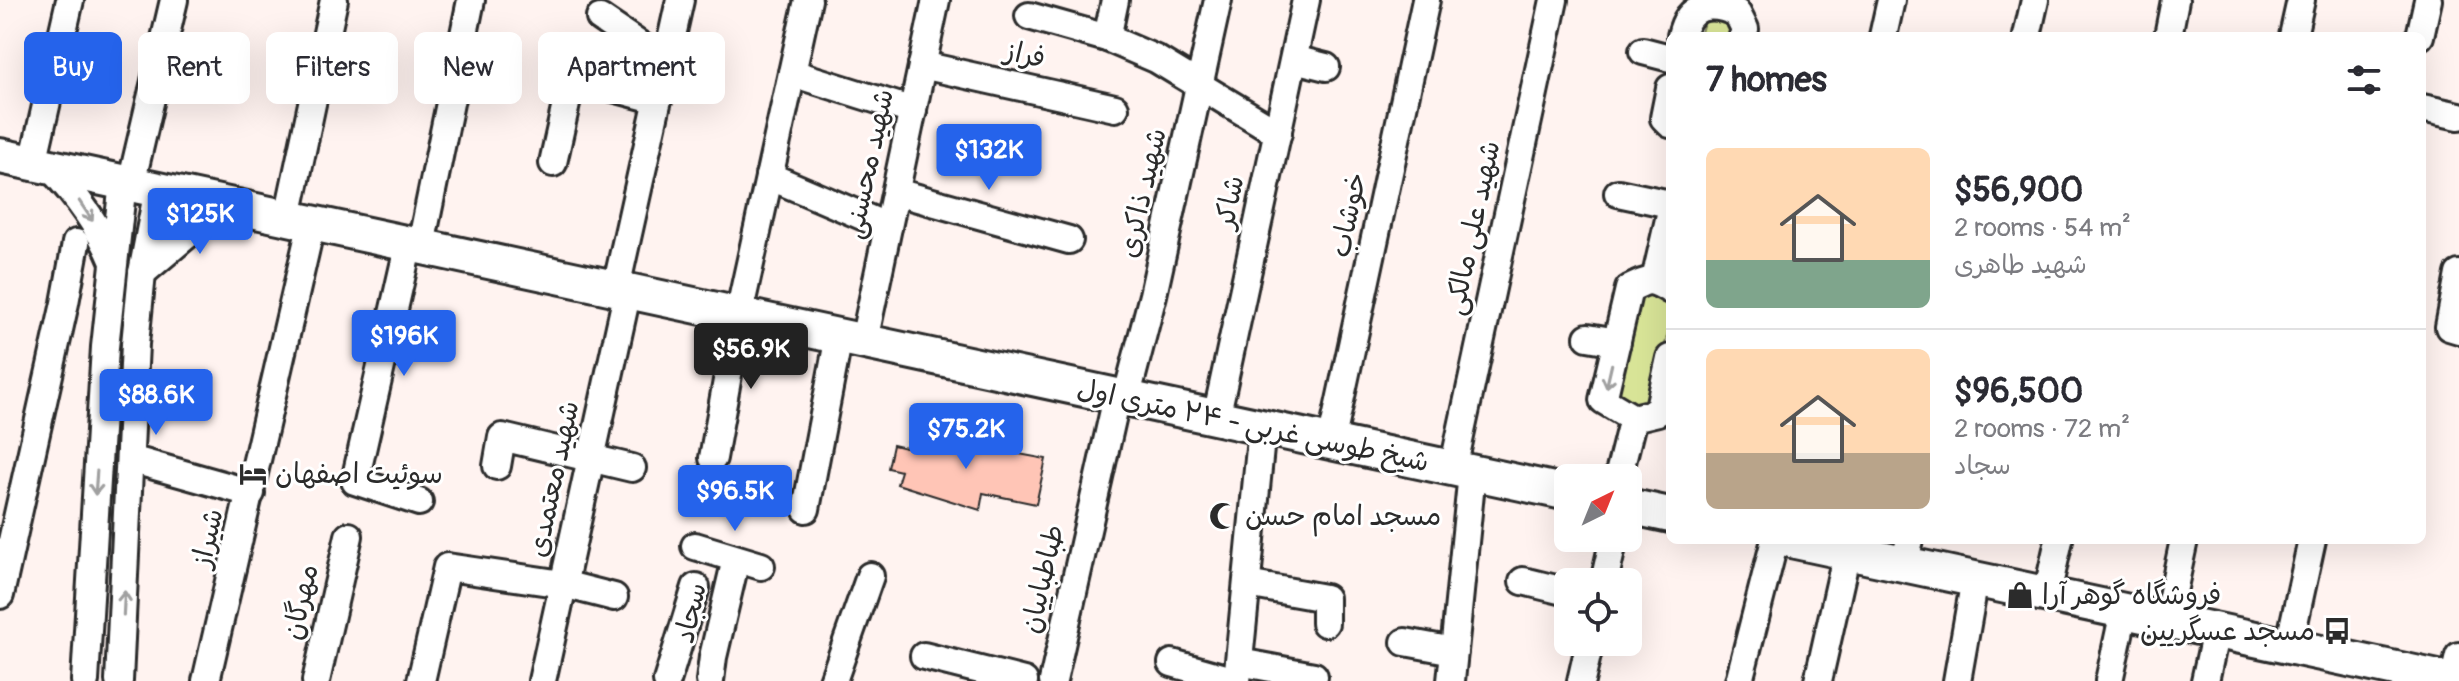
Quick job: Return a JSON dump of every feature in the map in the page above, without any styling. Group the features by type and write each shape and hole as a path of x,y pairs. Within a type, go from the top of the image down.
{"main road":[{"name":"شیخ طوسی غربی - ۲۴ متری اول","path":"0,156 1554,490"},
{"path":"1642,509 1666,514"},
{"path":"1810,544 1847,552 1907,552 1975,579 2289,646 2449,676"}],"street":[{"path":"70,0 41,164 74,194 104,237 114,262"},
{"path":"85,681 114,262 137,185 174,0"},
{"name":"شیراز","path":"206,681 251,493 300,220 334,0"},
{"path":"419,502 355,481 415,244 471,0"},
{"name":"شهید معتمدی","path":"673,32 680,0"},
{"path":"713,458 739,314 808,0"},
{"name":"شهید محسنی","path":"806,509 852,339 888,227 936,0"},
{"path":"1107,38 1115,0"},
{"name":"شهید ذاکری","path":"1122,398 1153,295 1218,0"},
{"name":"شاکر","path":"1216,418 1306,0"},
{"name":"خوشاب","path":"1331,443 1426,0"},
{"name":"شهید علی مالکی","path":"1451,681 1462,471 1554,0"},
{"path":"1884,32 1891,0"},
{"path":"2028,32 2035,0"},
{"path":"2169,32 2175,0"},
{"path":"2294,32 2301,0"},
{"path":"2421,32 2428,0"},
{"path":"1682,32 1685,20 1698,9 1725,4 1737,13 1742,21 1743,32"},
{"path":"1029,16 1107,38 1156,59 1278,133"},
{"path":"600,18 621,32"},
{"path":"1643,51 1666,57"},
{"path":"1294,59 1326,67"},
{"name":"فراز","path":"922,65 1115,108"},
{"path":"792,73 913,111"},
{"path":"553,163 566,104"},
{"name":"شهید معتمدی","path":"542,681 591,457 657,104"},
{"path":"2426,109 2459,116"},
{"path":"769,176 888,227"},
{"path":"119,681 142,273 137,185"},
{"path":"896,192 1069,240"},
{"path":"1618,193 1666,203"},
{"path":"142,273 200,224 234,206"},
{"path":"0,595 76,243"},
{"path":"1654,418 1603,400 1629,289 1647,280 1662,285 1666,250"},
{"path":"2459,274 2449,327 2459,330"},
{"path":"109,310 138,315"},
{"path":"1588,337 1617,342"},
{"path":"1626,464 1654,418 1666,373"},
{"name":"طباطباییان","path":"1053,681 1122,398"},
{"path":"1237,675 1262,428"},
{"path":"497,466 502,437 632,468"},
{"path":"130,459 251,493"},
{"name":"مهرگان","path":"316,681 349,536"},
{"path":"1739,681 1774,544"},
{"path":"2047,594 2058,544"},
{"path":"2167,620 2183,544"},
{"path":"2289,646 2311,544"},
{"name":"سجاد","path":"695,546 748,563 713,657 710,681"},
{"path":"1818,681 1847,552"},
{"path":"421,681 447,567 563,584 614,597"},
{"path":"833,681 870,576"},
{"path":"1957,681 1975,579"},
{"path":"1523,581 1554,589"},
{"path":"1247,584 1325,598 1325,623"},
{"path":"667,681 696,587"},
{"path":"2109,681 2124,611"},
{"path":"2205,681 2216,631"},
{"path":"1405,642 1454,651"},
{"path":"924,656 1024,681"},
{"path":"1581,681 1587,656"},
{"path":"1172,663 1237,675 1314,676 1313,681"}],"green space":[{"path":"1706,15 1735,24 1734,32 1701,32"},
{"path":"1653,292 1666,298 1666,340 1652,403 1629,405 1617,397 1642,295"}],"building":[{"path":"910,434 1046,459 1036,504 983,493 980,510 897,484 901,471 888,468 893,445 906,448"}],"place":[{"name":"سوئیت اصفهان","path":"253,474"},
{"name":"مسجد امام حسن","path":"1223,516"},
{"name":"فروشگاه گوهر آرا","path":"2020,595"},
{"name":"مسجد عسگریین","path":"2337,631"}]}
